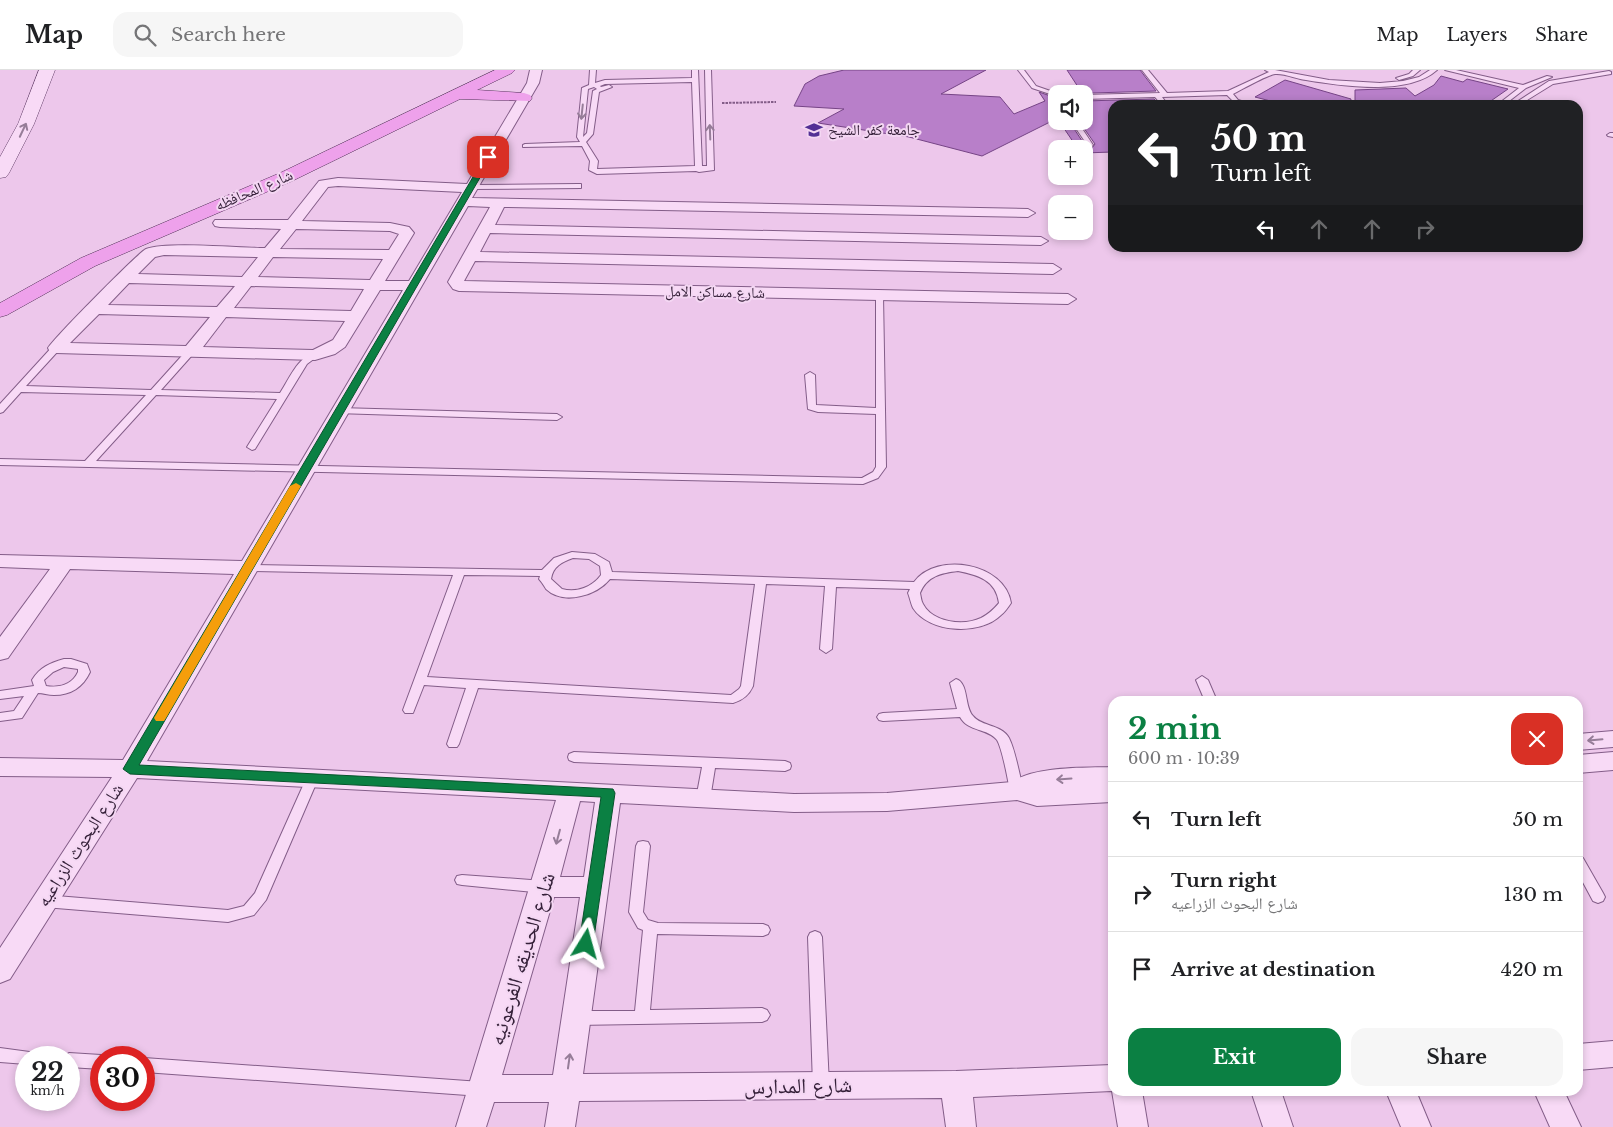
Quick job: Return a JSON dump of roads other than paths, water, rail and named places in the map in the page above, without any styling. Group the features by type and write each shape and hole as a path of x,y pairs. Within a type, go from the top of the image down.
{"main road":[{"path":"0,173 26,124 47,70"},
{"name":"شارع المحافظه","path":"0,298 80,255 343,140 408,108 461,75 479,76 505,72"},
{"name":"شارع المحافظه","path":"0,311 88,262 286,177 505,72"},
{"path":"460,94 524,98"}],"street":[{"name":"شارع البحوث الزراعيه","path":"0,971 130,769 467,192 533,83 536,70"},
{"path":"191,351 320,187 330,182 467,192 500,202 1028,213"},
{"name":"شارع مساكن الامل","path":"500,202 456,282 459,286 1068,299"},
{"path":"583,290 613,205"},
{"path":"717,292 733,207"},
{"path":"845,295 846,209"},
{"path":"961,212 970,297"},
{"path":"56,348 315,355 335,347 407,237 404,230 398,228 220,223"},
{"path":"485,229 1041,241"},
{"path":"56,348 123,278 146,256 157,251 395,255"},
{"path":"470,256 1053,269"},
{"path":"123,278 412,286"},
{"path":"92,309 356,316"},
{"path":"0,561 248,568"},
{"path":"0,653 65,562"},
{"path":"1583,742 1613,739"},
{"path":"1583,764 1613,761"},
{"path":"0,767 130,769 312,780 571,790 794,803 887,802 1017,791 1037,797 1108,793"},
{"path":"1017,791 1029,783 1038,781 1108,776"},
{"name":"شارع الحديقه الفرعونيه","path":"471,1127 544,887 571,790"},
{"path":"560,1127 609,793"},
{"path":"544,887 594,887"},
{"path":"1583,1057 1613,1054"},
{"name":"شارع المدارس","path":"482,1089 956,1084 1108,1078"},
{"path":"956,1084 961,1127"},
{"path":"1127,1096 1133,1127"},
{"path":"1268,1096 1278,1127"},
{"path":"1403,1096 1416,1127"},
{"path":"1551,1096 1566,1127"}],"lane":[{"path":"592,84 593,70"},
{"path":"695,70 699,170"},
{"path":"696,82 592,84 584,90 580,134 593,159 593,170 597,172 708,170 712,166 708,70"},
{"path":"1021,70 1034,87 1048,91"},
{"path":"1145,70 1165,95"},
{"path":"1284,70 1324,78 1385,79 1404,77 1417,70"},
{"path":"1093,97 1228,94 1272,71 1300,79 1324,82 1387,83 1418,80 1430,75 1434,70"},
{"path":"1448,70 1524,86"},
{"path":"1506,100 1524,86 1552,76 1591,70"},
{"path":"1597,70 1611,73"},
{"path":"1522,100 1535,90 1551,82 1611,73"},
{"path":"592,84 600,88 696,82"},
{"path":"525,146 583,143 590,134 596,91 600,88"},
{"path":"1228,94 1235,100"},
{"path":"1157,95 1160,100"},
{"path":"467,192 578,186"},
{"path":"0,462 863,481 879,473 879,295"},
{"path":"0,410 56,348"},
{"path":"89,463 191,351"},
{"path":"252,447 304,362 315,355"},
{"path":"810,375 811,407 818,409 880,411"},
{"path":"18,390 284,396"},
{"path":"339,411 557,417"},
{"path":"582,555 599,559 605,564 607,575 598,586 590,590 570,594 553,589 544,579 548,567 563,558 582,555"},
{"path":"248,568 545,573"},
{"path":"607,575 916,586 928,574 937,571 969,570 985,574 997,582 1005,596 1005,603 996,616 988,620 978,624 955,625 933,619 924,613 914,600 916,586"},
{"path":"410,710 460,572"},
{"path":"420,681 733,699 740,696 747,686 760,580"},
{"path":"826,649 831,583"},
{"path":"1202,680 1209,696"},
{"path":"956,683 964,713 970,722 994,731 1002,739 1017,791"},
{"path":"453,744 472,684"},
{"path":"0,695 37,690 18,715 0,717"},
{"path":"883,717 964,713"},
{"path":"574,757 785,766"},
{"path":"703,799 709,763"},
{"path":"44,901 228,916 249,911 260,896 312,780"},
{"path":"643,846 636,912 643,924 650,928 762,930"},
{"path":"1583,871 1598,897"},
{"path":"462,880 544,887"},
{"path":"642,1017 650,928"},
{"path":"815,937 821,1085"},
{"path":"575,1018 762,1015"},
{"path":"0,1055 15,1056"},
{"path":"155,1066 482,1089"}],"place":[{"name":"جامعة كفر الشيخ","path":"814,130"}]}
